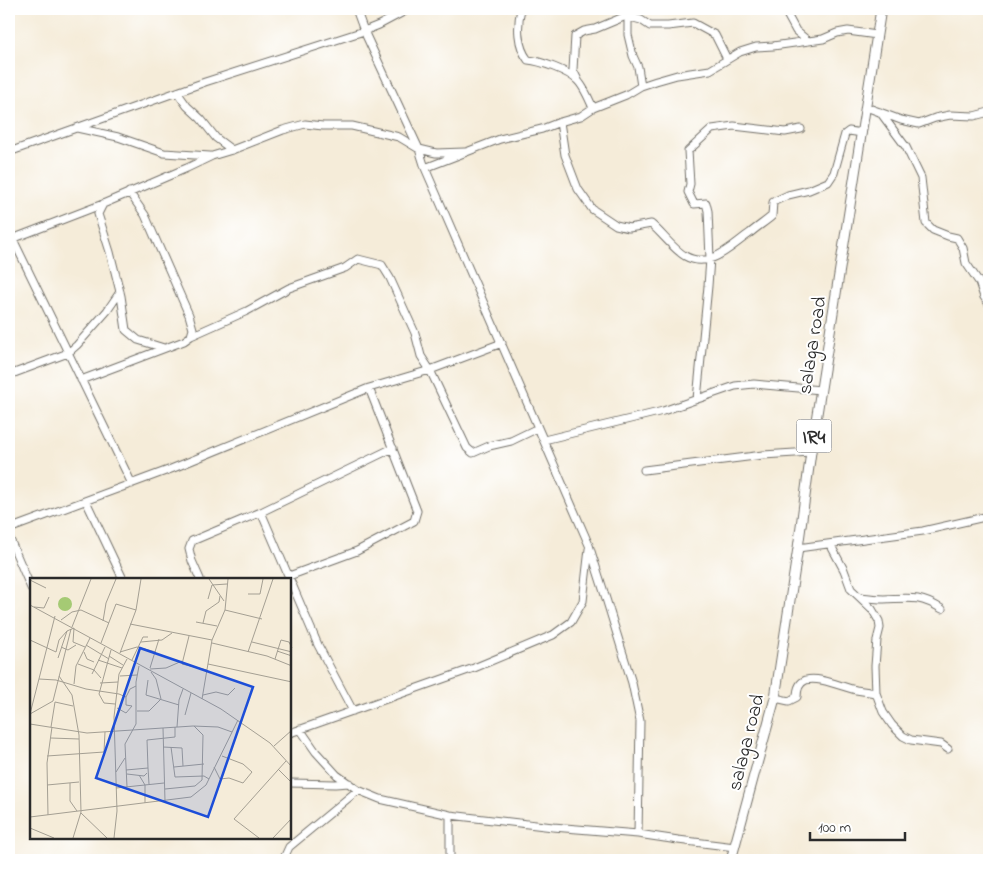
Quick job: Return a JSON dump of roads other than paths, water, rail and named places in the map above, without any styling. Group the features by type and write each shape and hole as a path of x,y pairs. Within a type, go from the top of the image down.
{"main road":[{"name":"salaga road","path":"731,860 775,698 811,452 881,9"}],"street":[{"path":"356,9 419,149 425,168 589,545 632,683 640,721 638,834"},
{"path":"9,152 177,92 379,25 408,9"},
{"path":"521,9 518,22 520,40 522,52 528,60 537,61 565,72 578,81"},
{"path":"784,9 796,30 808,42"},
{"path":"627,14 628,35 638,67 641,86"},
{"path":"593,108 573,70 575,36 584,31 595,30 627,14 650,26 693,23 716,35 727,59"},
{"path":"425,168 500,139 542,129 581,116 593,108 626,95 641,86 677,75 710,70 740,52 756,47 808,42 848,31 877,35"},
{"path":"177,92 216,138 232,150"},
{"path":"866,107 901,120 919,124 934,118 950,115 974,116 989,112"},
{"path":"880,112 906,147 921,178 926,223 933,230 957,238 963,248 966,263 979,282 984,297 989,304"},
{"path":"560,122 565,155 578,188 592,209 616,225 629,228 651,224 676,250 697,260 710,259 726,252 772,216 773,202 828,182 834,173 845,134 849,131 862,133"},
{"path":"12,239 103,204 212,156 305,124 352,126 399,136 419,149 436,153 465,152"},
{"path":"697,399 710,259 706,203 694,204 688,192 690,184 688,151 712,130 734,126 785,132 801,130"},
{"path":"76,128 118,137 164,152 212,156"},
{"path":"129,192 145,215 189,315 193,329 191,336"},
{"path":"103,204 98,214 120,292 126,330 138,340 164,348"},
{"path":"9,231 132,484"},
{"path":"81,380 184,341 191,336 247,311 289,288 344,268 358,258 382,264 415,333 421,356 430,370 467,448 473,453 489,446 511,441 538,428"},
{"path":"9,375 68,353 107,311 120,292"},
{"path":"9,529 132,484 369,388 430,370 502,343"},
{"path":"544,440 663,411 734,386 754,384 821,390"},
{"path":"261,512 289,576 357,551 414,520 418,512 369,388"},
{"path":"200,578 189,549 192,541 261,512 393,448"},
{"path":"644,470 763,455 811,452"},
{"path":"86,501 124,578"},
{"path":"798,548 923,531 989,516"},
{"path":"9,536 30,586"},
{"path":"830,544 844,570 851,590 872,609 879,621 880,628 875,666 876,693 883,712 902,736 911,740 941,744 948,749"},
{"path":"291,733 474,668 553,635 571,622 583,601 589,545"},
{"path":"291,581 318,645 353,711"},
{"path":"860,597 922,599 942,609"},
{"path":"775,698 789,701 797,697 797,690 800,684 806,680 818,680 876,693"},
{"path":"300,729 316,752 337,775 358,790 380,798 450,815 553,827 638,834 735,847"},
{"path":"291,782 349,783"},
{"path":"285,860 284,858 289,847 358,790"},
{"path":"450,815 450,860"}]}
